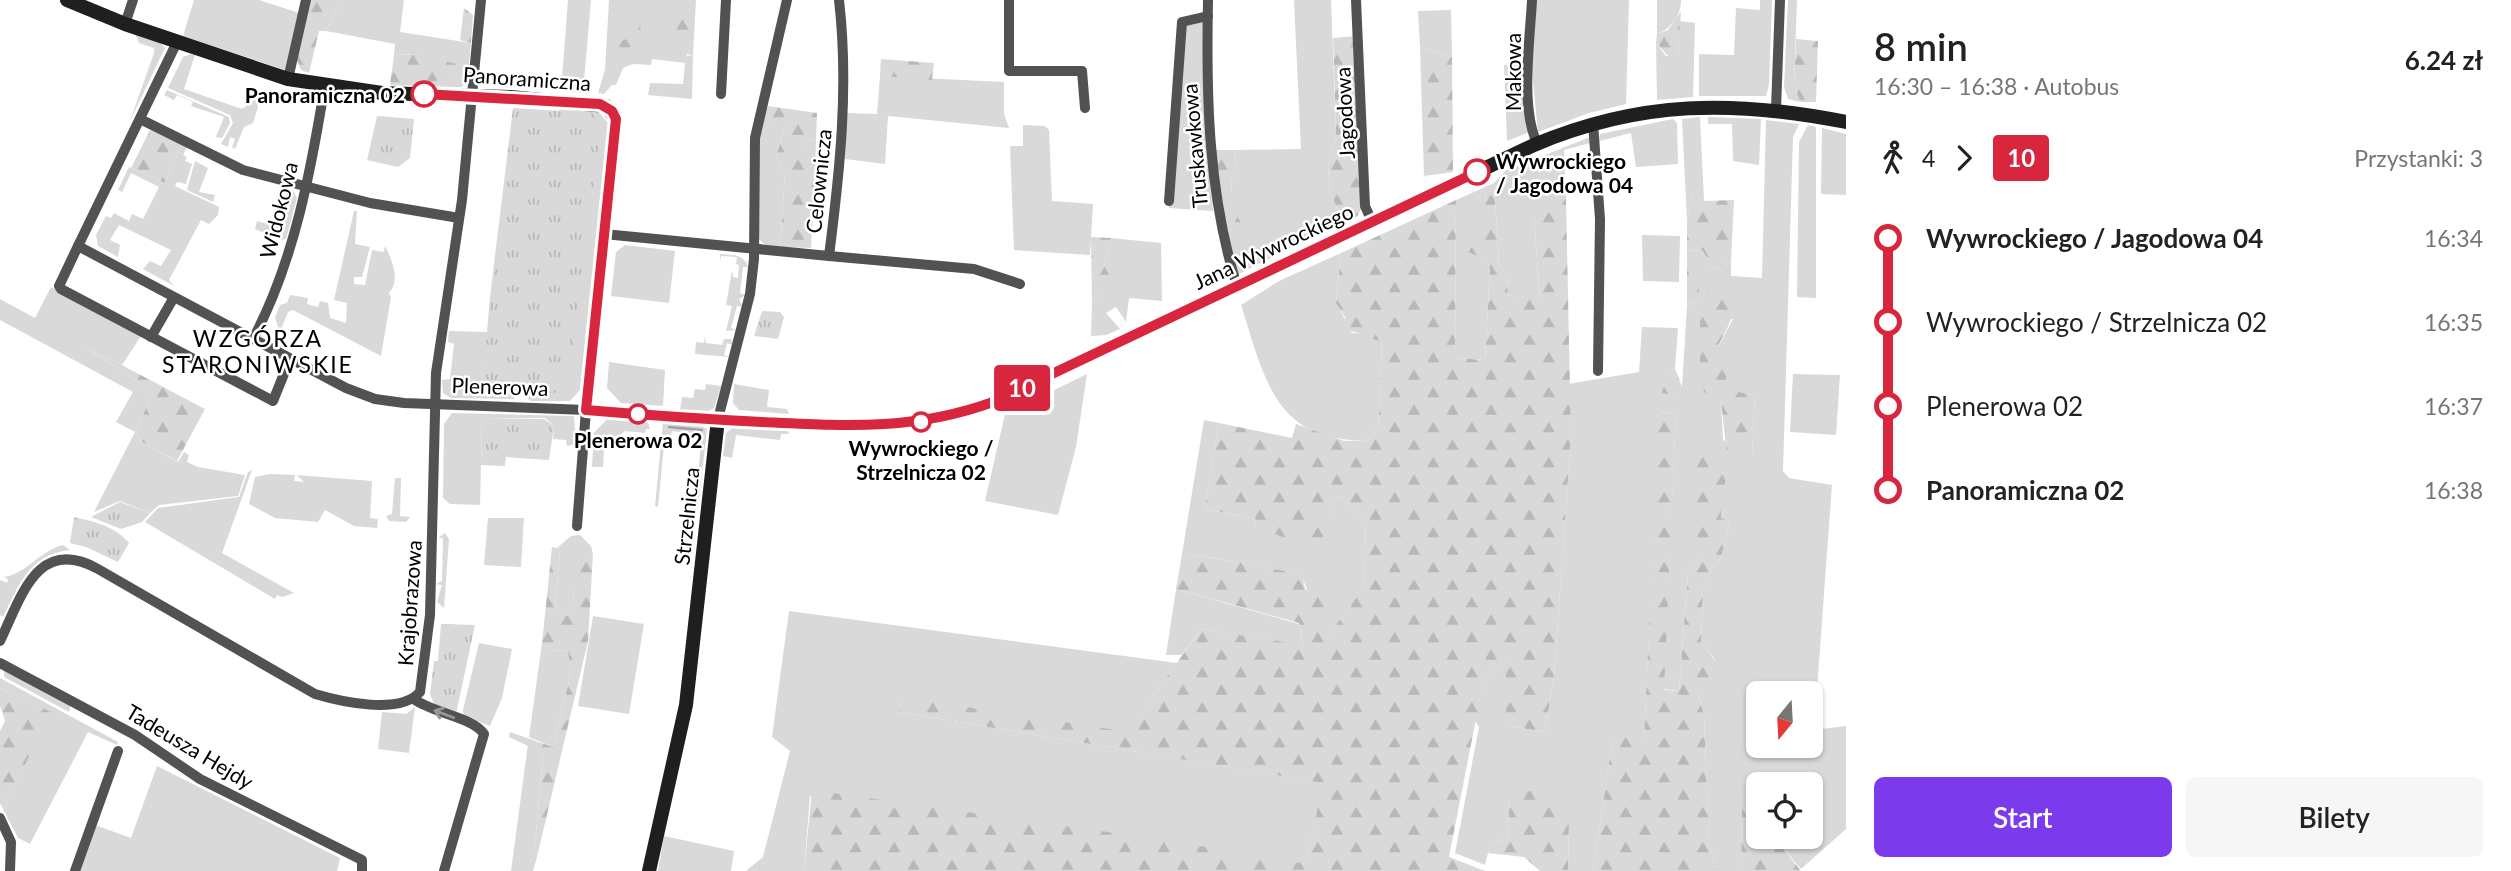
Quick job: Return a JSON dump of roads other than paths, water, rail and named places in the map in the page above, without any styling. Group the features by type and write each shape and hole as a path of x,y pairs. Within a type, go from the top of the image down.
{"street":[{"name":"Panoramiczna","path":"67,0 125,24 288,79 382,93 472,95 600,104 612,111 616,119 586,410"},
{"path":"125,24 133,0"},
{"path":"288,79 306,0"},
{"name":"Krajobrazowa","path":"414,699 423,684 430,615 436,373 459,218 481,0"},
{"path":"721,94 726,0"},
{"name":"Strzelnicza","path":"649,871 687,705 718,419 748,305 754,250 755,138 788,0"},
{"name":"Celownicza","path":"839,0 844,53 843,120 829,256 974,269 1020,284"},
{"path":"1009,0 1009,71 1082,71 1085,108"},
{"name":"Truskawkowa","path":"1208,0 1208,80 1214,181 1228,258 1237,286"},
{"name":"Jagodowa","path":"1356,0 1365,206 1372,222"},
{"name":"Makowa","path":"1532,0 1530,96 1533,132 1538,143"},
{"path":"1776,109 1780,0"},
{"path":"1169,201 1182,22 1208,16"},
{"path":"177,42 59,285 61,289 273,401 290,359"},
{"name":"Widokowa","path":"253,339 279,289 304,188 325,85"},
{"name":"Jana Wywrockiego","path":"718,419 867,427 933,420 993,402 1538,143 1593,123 1650,111 1696,107 1776,109 1846,122"},
{"path":"140,119 243,170 304,188 459,218"},
{"path":"1593,123 1600,219 1598,371"},
{"path":"604,234 829,256"},
{"name":"Plenerowa","path":"78,246 173,299 375,399 718,419"},
{"path":"151,337 173,299"},
{"path":"577,526 586,410"},
{"path":"0,641 36,572 56,560 79,559 315,694 341,701 401,705 414,699 422,705 475,726 484,734 484,743 444,871"},
{"name":"Tadeusza Hejdy","path":"0,663 135,735 200,779 362,866"},
{"path":"75,871 118,751"},
{"path":"0,817 10,842 10,871"}],"waterway":[{"path":"669,427 702,430"}],"place":[{"name":"Panoramiczna 02","path":"424,94"},
{"name":"Wywrockiego / Jagodowa 04","path":"1477,172"},
{"name":"Plenerowa 02","path":"638,414"},
{"name":"Wywrockiego / Strzelnicza 02","path":"921,422"}],"district":[{"name":"WZGÓRZA STARONIWSKIE","path":"258,351"}]}
